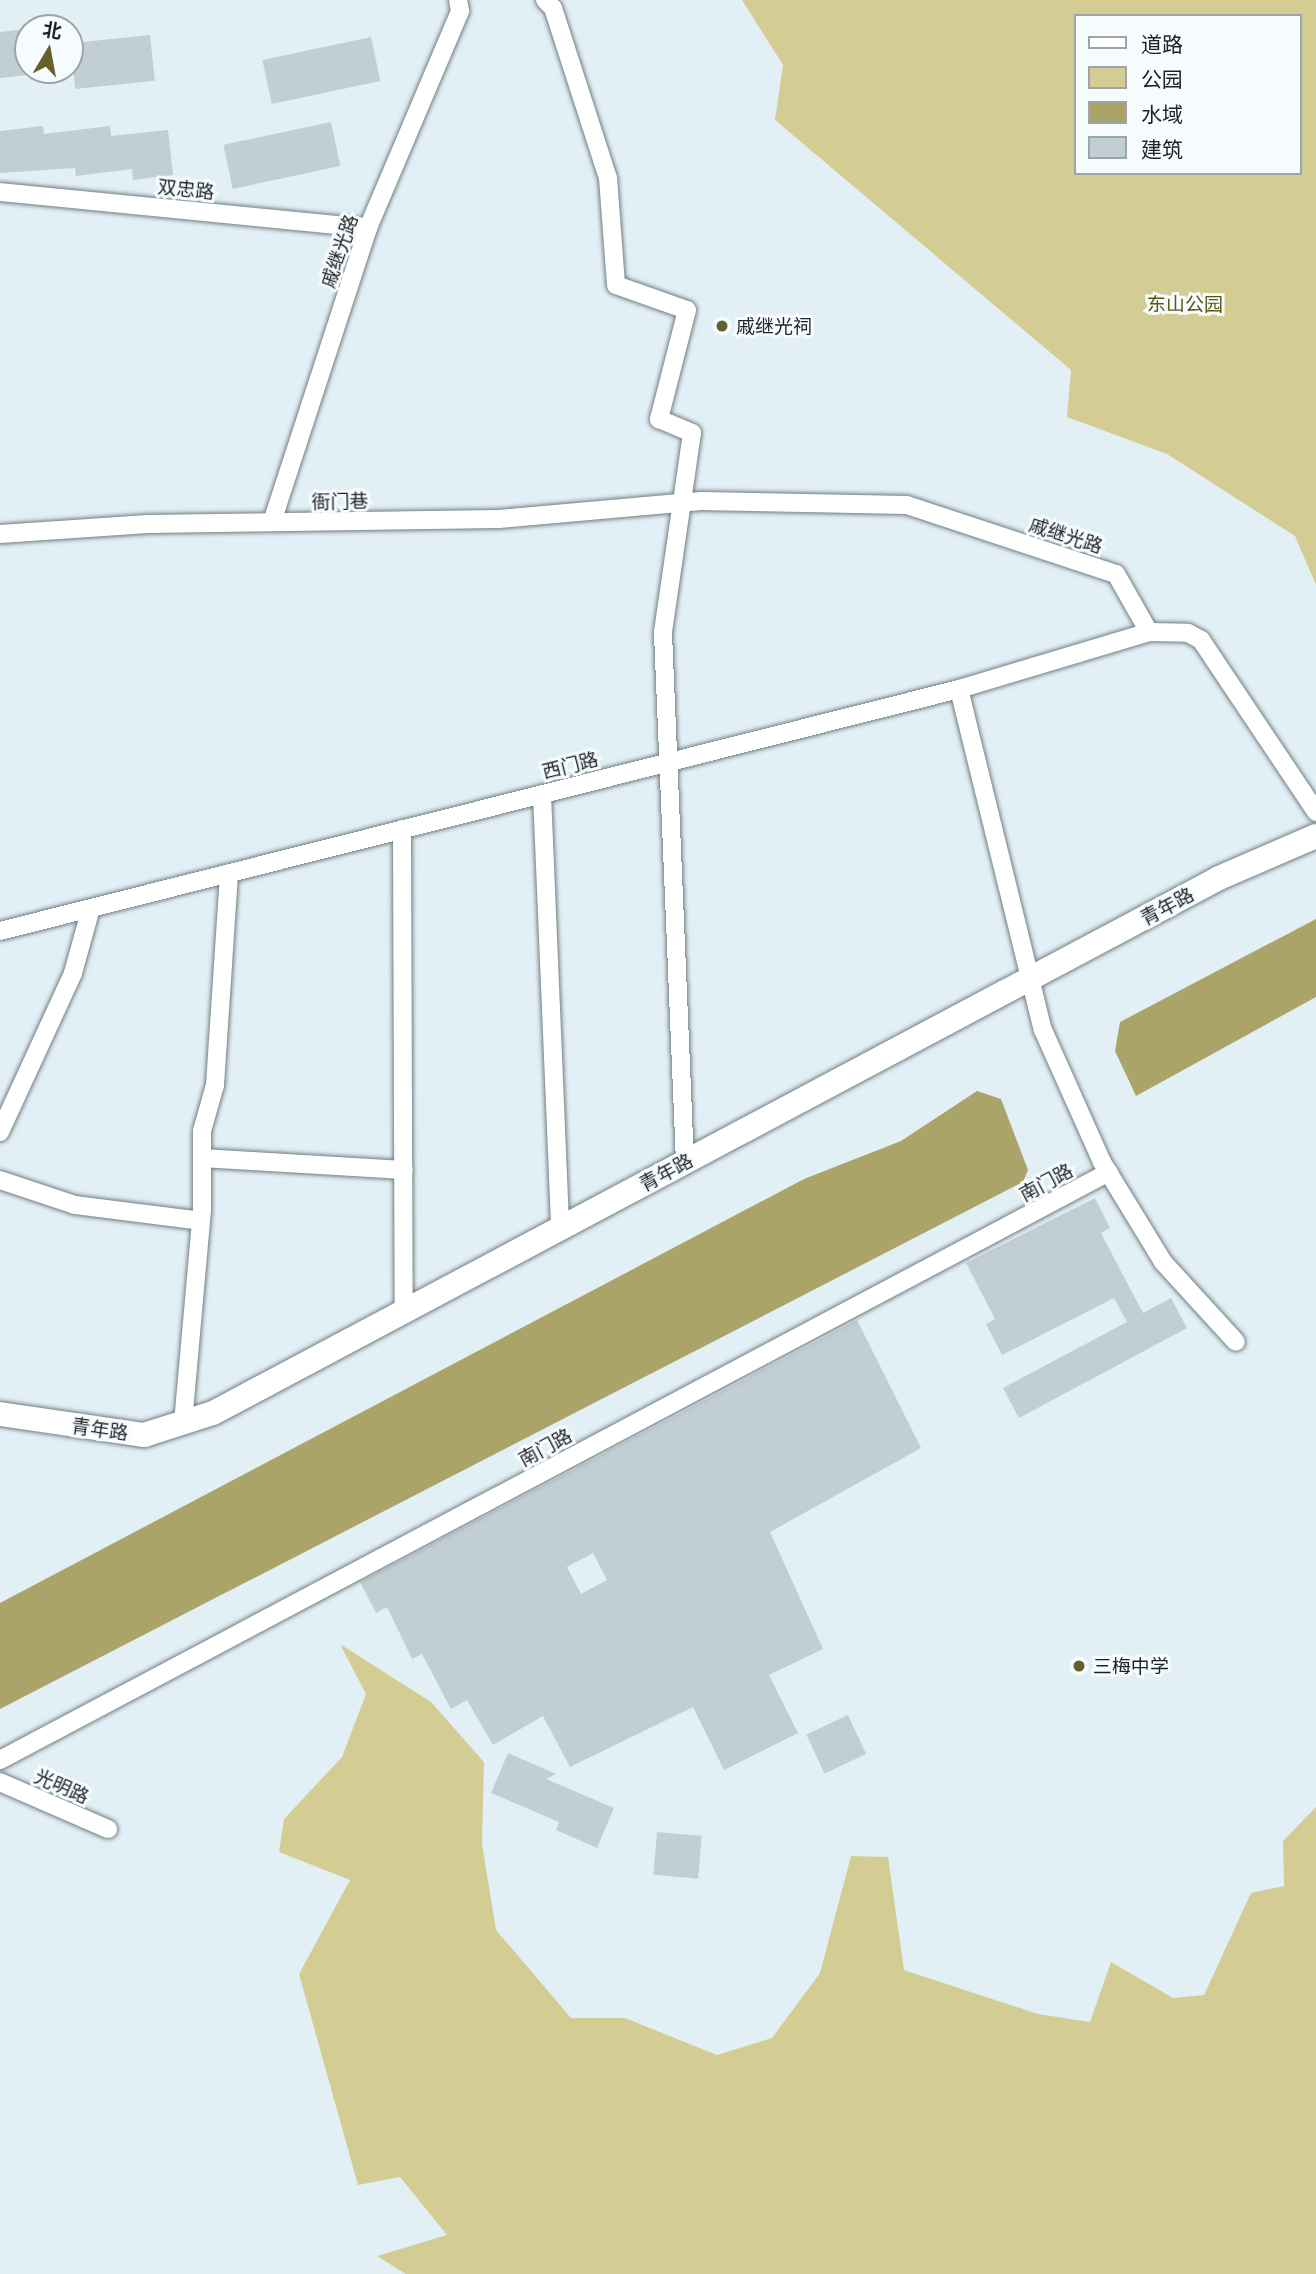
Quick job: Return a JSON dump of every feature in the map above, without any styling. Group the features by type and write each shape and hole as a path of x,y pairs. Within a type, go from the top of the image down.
{"main road":[{"name":"青年路","path":"0,1414 144,1435 213,1413 1219,878 1316,836"}],"street":[{"name":"戚继光路","path":"272,522 368,228 460,11 458,0"},
{"path":"545,0 554,8 608,178 616,285 687,310 659,419 692,433 663,633 665,763 685,1162"},
{"name":"双忠路","path":"0,192 368,228"},
{"name":"戚继光路","path":"680,503 907,505 1116,574 1149,632"},
{"name":"衙门巷","path":"0,534 272,522 499,519 680,503"},
{"path":"1149,632 1188,633 1201,640 1316,812"},
{"name":"西门路","path":"0,931 959,689 1149,632"},
{"path":"959,689 1044,1030 1106,1167 1163,1262 1236,1342"},
{"path":"542,794 560,1228"},
{"path":"402,829 404,1311"},
{"path":"183,1423 201,1221 202,1131 215,1085 229,873"},
{"path":"0,1132 73,973 91,908"},
{"path":"202,1158 404,1170"},
{"name":"南门路","path":"0,1760 1106,1167"},
{"path":"0,1180 75,1205 201,1221"},
{"name":"光明路","path":"0,1782 108,1829"}],"green space":[{"name":"东山公园","path":"742,0 1316,0 1316,585 1295,536 1167,454 1067,417 1071,370 775,120 783,65"},
{"path":"340,1644 431,1702 484,1762 482,1844 496,1930 571,2018 625,2018 717,2055 772,2038 820,1973 851,1856 888,1857 904,1970 1038,2014 1090,2022 1111,1962 1173,1998 1204,1995 1251,1893 1284,1886 1283,1841 1316,1807 1316,2274 406,2274 377,2256 447,2235 400,2177 358,2185 299,1974 350,1880 279,1852 284,1819 342,1757 366,1694"}],"water":[{"path":"1316,919 1316,997 1136,1096 1115,1051 1120,1022"},
{"path":"977,1091 1001,1099 1028,1170 1023,1182 0,1709 0,1603 804,1179 901,1141"}],"building":[{"path":"14,30 14,76 0,78 0,32"},
{"path":"150,35 155,81 75,89 75,84 84,84 84,42"},
{"path":"371,37 380,81 272,104 262,60"},
{"path":"331,122 340,166 233,189 223,145"},
{"path":"43,126 44,134 110,126 111,136 168,130 173,175 133,180 132,169 76,176 75,168 0,173 0,131"},
{"path":"1095,1198 1110,1228 1101,1233 1143,1313 1171,1298 1187,1328 1019,1418 1003,1388 1127,1322 1114,1298 1002,1355 986,1324 995,1319 966,1263"},
{"path":"857,1320 921,1448 770,1532 823,1649 769,1675 798,1733 724,1770 693,1707 570,1767 543,1716 493,1745 467,1700 451,1709 422,1654 412,1659 387,1607 376,1613 360,1582","holes":["593,1553 607,1580 581,1594 567,1567"]},
{"path":"848,1715 866,1754 824,1773 806,1734"},
{"path":"508,1753 556,1774 546,1779 614,1808 597,1848 556,1830 559,1822 491,1793"},
{"path":"657,1832 702,1836 698,1879 653,1875"}],"place":[{"name":"戚继光祠","path":"722,326"},
{"name":"三梅中学","path":"1079,1666"}]}
